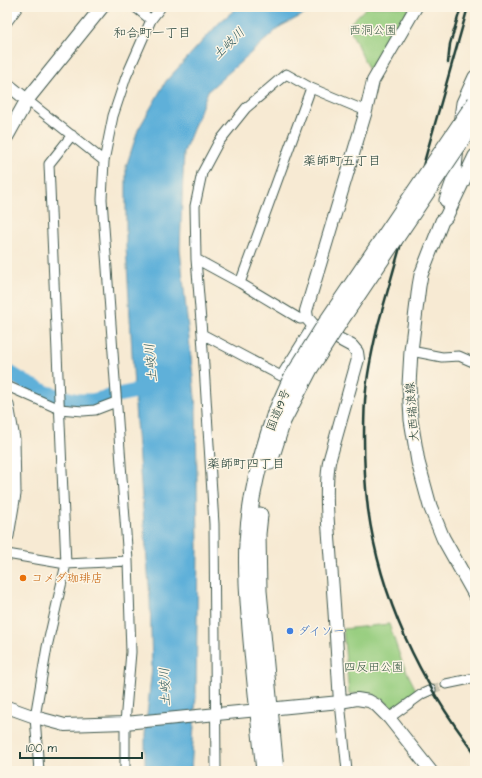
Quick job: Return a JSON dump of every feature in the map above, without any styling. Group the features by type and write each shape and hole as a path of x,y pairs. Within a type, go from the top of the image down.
{"highway":[{"name":"国道19号","path":"264,771 264,709 258,534 261,500 272,456 279,418 290,380 327,321 475,102"},
{"name":"国道19号","path":"279,418 468,120"},
{"name":"国道19号","path":"264,709 276,771"}],"main road":[{"path":"7,136 27,100 102,7"},
{"path":"442,221 441,215 454,178 468,120 463,104 475,77"},
{"path":"468,120 465,125 475,128"},
{"path":"442,221 446,217 475,156"},
{"name":"大西瑞浪線","path":"442,221 421,275 411,351 409,385 411,420 420,469 430,506 443,538 475,595"},
{"path":"7,405 13,439 7,536"}],"street":[{"path":"7,22 18,7"},
{"path":"134,7 151,20"},
{"path":"125,771 130,652 128,561 102,199 104,161 113,116 126,77 151,20 161,7"},
{"path":"202,334 281,376 310,322 306,311 366,111 373,81 416,7"},
{"path":"216,771 214,714 214,524 196,259 195,206 202,173 218,142 246,108 286,74 311,88 366,111"},
{"path":"7,84 104,161"},
{"path":"240,283 311,88"},
{"path":"39,771 35,717 47,647 66,564 49,164 72,135"},
{"path":"196,259 300,319 310,322 352,346 356,352 358,359 329,462 327,479 327,500 340,702 347,771"},
{"path":"411,351 442,358 459,356 475,363"},
{"path":"7,386 59,409 83,411 94,410 116,402"},
{"path":"7,554 66,564 128,561"},
{"path":"446,684 475,678"},
{"path":"389,718 422,694 431,690"},
{"path":"7,707 35,717 65,725 128,722 340,702 357,699 369,701 376,705 389,718 431,771"}],"green space":[{"name":"西洞公園","path":"367,7 410,7 371,75 348,25"},
{"name":"四反田公園","path":"389,624 402,662 418,694 395,711 380,698 370,694 349,694 343,629"}],"water":[{"name":"土岐川","path":"238,7 319,7 281,26 208,91 184,152 180,249 196,407 198,549 196,696 191,771 145,771 145,734 152,667 150,598 136,422 126,247 126,167 138,130 166,81 220,22"}],"waterway":[{"name":"土岐川","path":"7,373 10,373 47,393 77,401 92,401 152,388"}],"tunnel":[{"path":"431,690 446,684"}],"railway":[{"path":"448,63 450,44 461,7"},
{"path":"468,7 378,325 367,382 364,408 364,445 368,509 382,575 393,607 405,638 420,668 455,726 475,753"}],"place":[{"name":"コメダ珈琲店","path":"23,578"},
{"name":"ダイソー","path":"290,631"}],"district":[{"name":"和合町一丁目","path":"152,32"},
{"name":"薬師町五丁目","path":"342,160"},
{"name":"薬師町四丁目","path":"246,463"}]}
